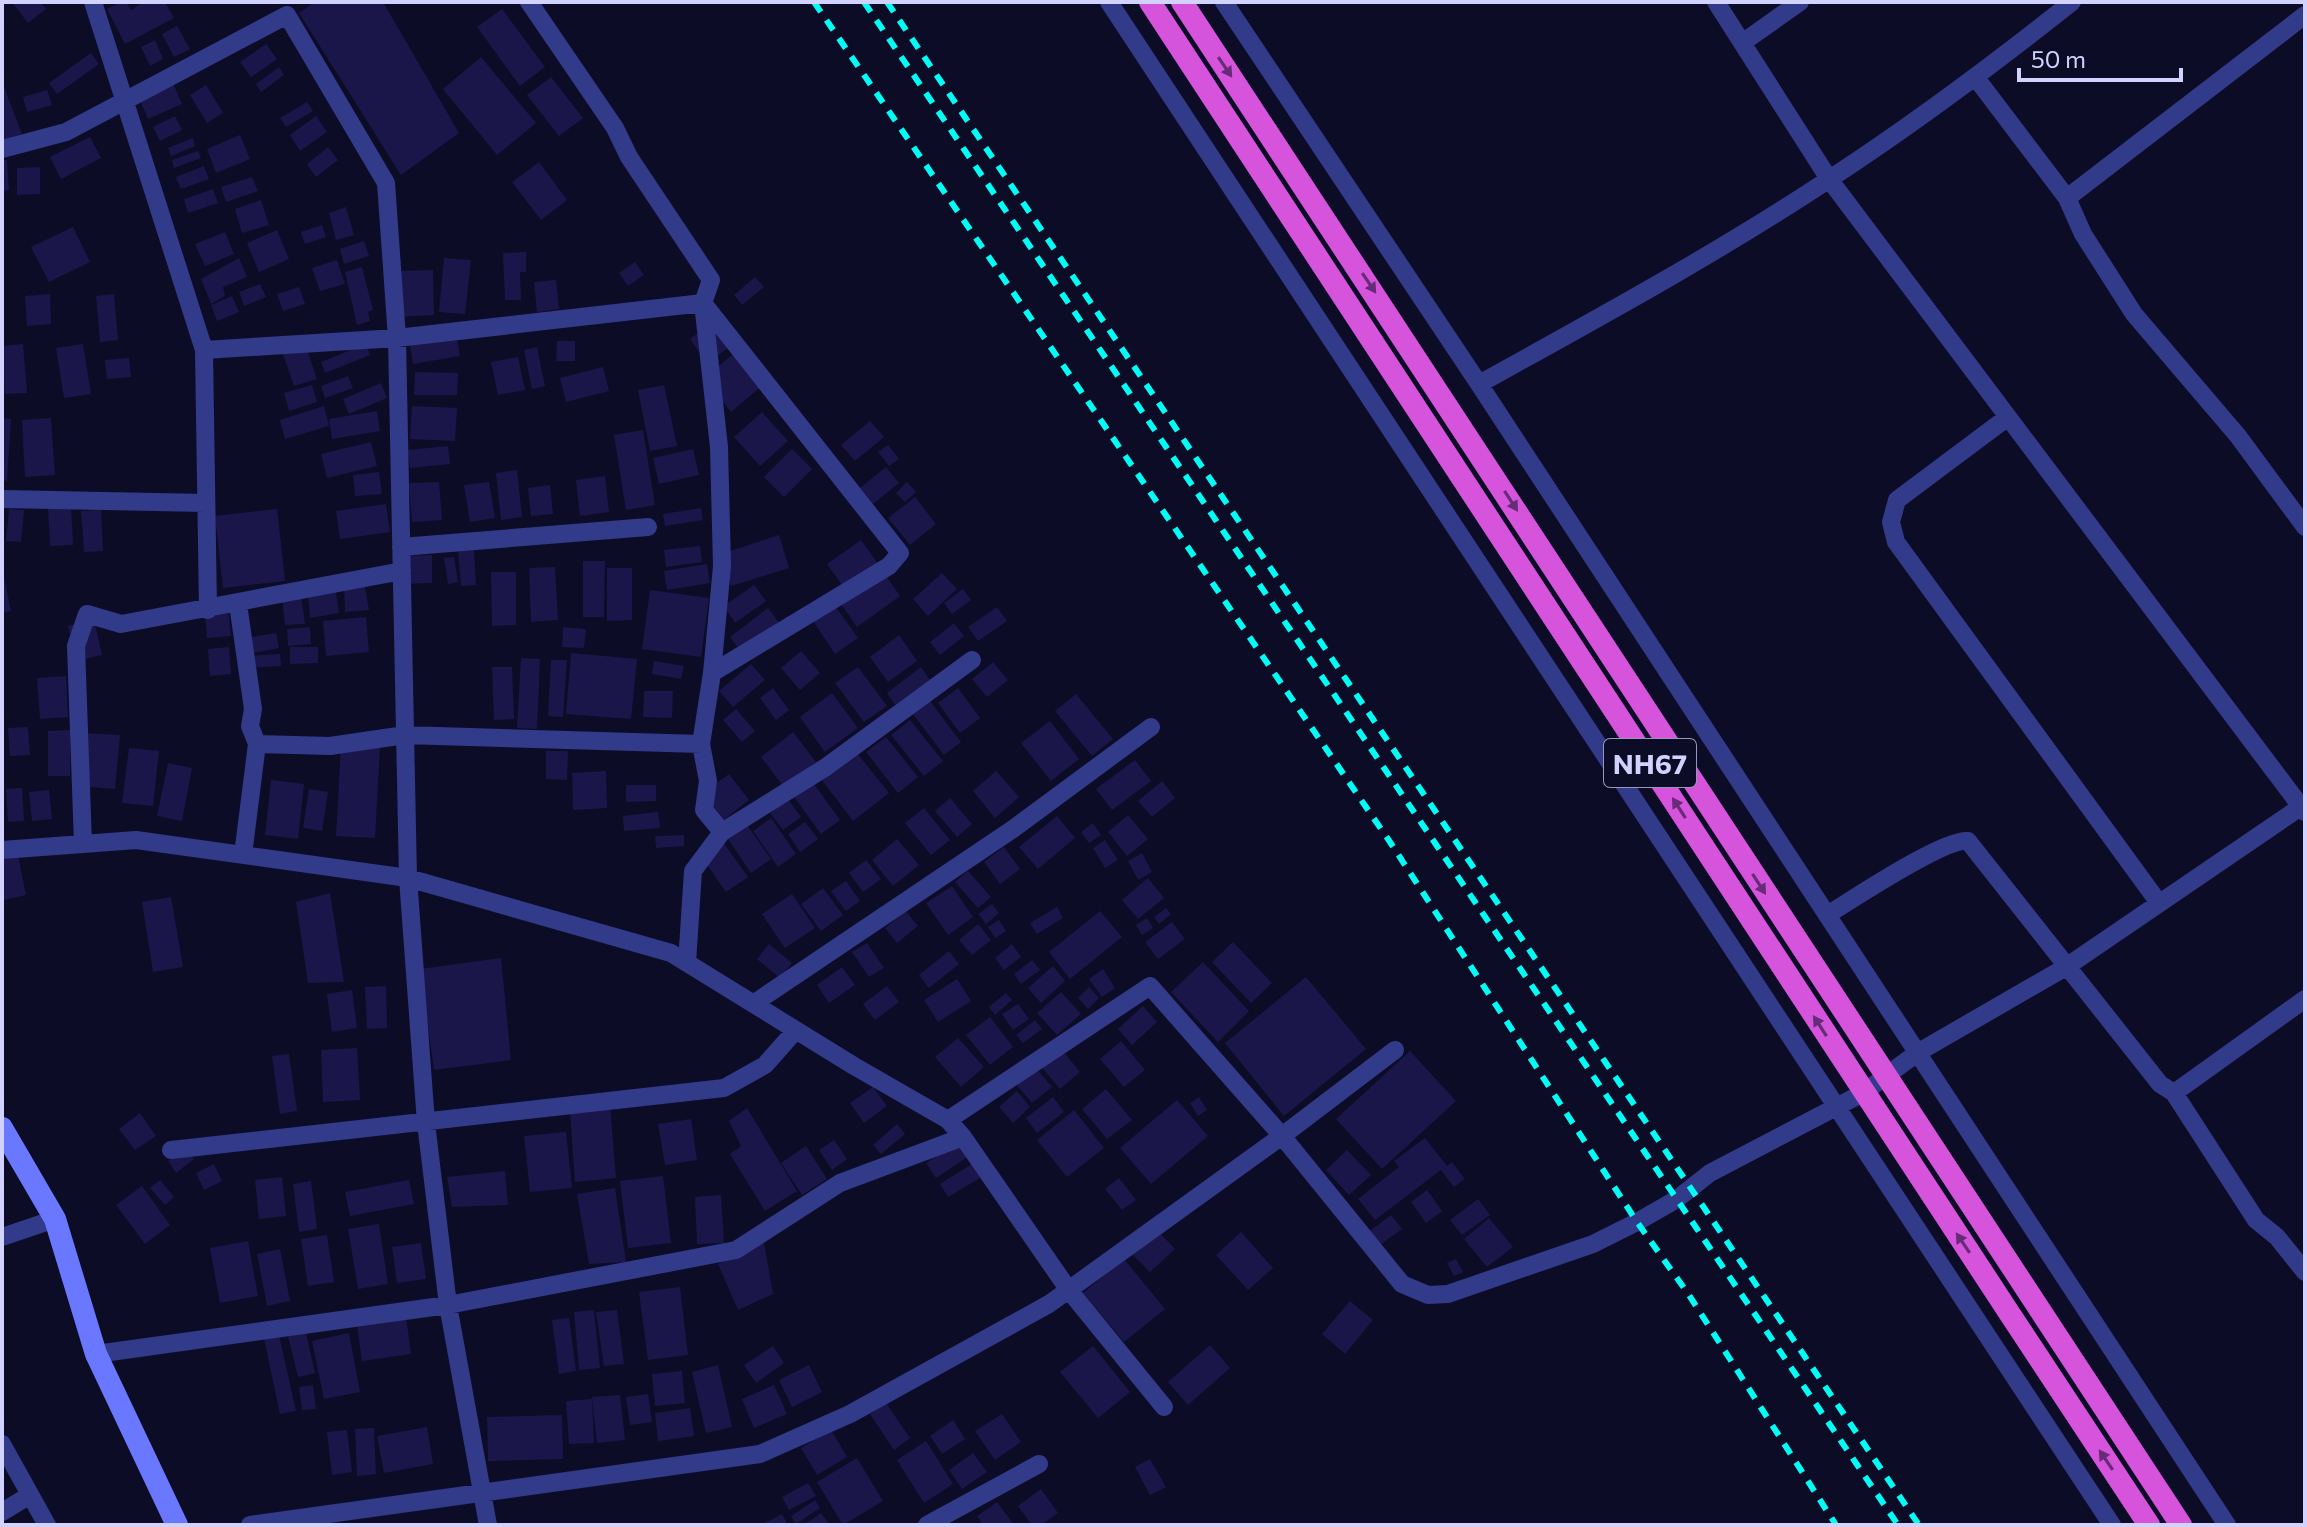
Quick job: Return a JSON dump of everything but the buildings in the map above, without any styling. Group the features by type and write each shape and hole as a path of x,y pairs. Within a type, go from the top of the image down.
{"highway":[{"name":"NH67","path":"1150,2 1423,411 1863,1093 2149,1525"},
{"name":"NH67","path":"1182,2 1445,397 1885,1078 2181,1525"}],"main road":[{"path":"2,1128 55,1219 96,1354 177,1525"}],"street":[{"path":"93,2 204,350 208,610"},
{"path":"529,2 615,128 629,157 711,280 703,303 720,462 722,566 712,673 701,744 708,781 704,810 722,832"},
{"path":"1109,2 2112,1525"},
{"path":"1224,2 1479,384 2227,1525"},
{"path":"948,1120 1150,986 1282,1136 1402,1284 1428,1295 1448,1294 1593,1244 1677,1199 1710,1173 1863,1093 1917,1053 2066,967 2304,808 1829,179 1716,2"},
{"path":"1742,43 1800,2"},
{"path":"1479,384 1637,296 1829,179 1976,78 2072,2"},
{"path":"2,149 66,132 287,15 386,183 397,338 408,878 426,1123 448,1305 488,1525"},
{"path":"2067,198 2305,15"},
{"path":"1976,78 2067,198 2083,234 2134,314 2238,436 2305,527"},
{"path":"204,350 397,338 703,303"},
{"path":"703,303 900,553 889,566 712,673"},
{"path":"2008,417 1897,500 1891,522 1896,542 2159,903"},
{"path":"2,499 206,503"},
{"path":"401,547 648,527"},
{"path":"83,844 76,646 87,614 121,624 402,571"},
{"path":"238,604 253,709 250,726 257,744 243,855"},
{"path":"687,963 693,871 722,832 826,767 972,660"},
{"path":"753,1004 1013,829 1151,727"},
{"path":"257,744 330,746 405,735 701,744"},
{"path":"2,850 136,840 408,878 671,953 948,1120 1068,1289 1164,1407"},
{"path":"1827,915 1930,854 1960,840 1968,841 2160,1084 2174,1093 2256,1220 2277,1237 2305,1272"},
{"path":"2174,1093 2305,999"},
{"path":"171,1150 724,1088 765,1065 796,1030"},
{"path":"250,1525 760,1454 850,1414 1049,1304 1282,1136 1395,1050"},
{"path":"96,1354 448,1305 736,1250 840,1183 963,1137"},
{"path":"2,1237 55,1219"},
{"path":"2,1444 47,1525"},
{"path":"927,1525 1039,1464"},
{"path":"2,1512 30,1495"}],"railway":[{"path":"814,2 1390,842 1637,1222 1689,1295 1836,1525"},
{"path":"864,2 1898,1525"},
{"path":"887,2 1919,1525"}]}
